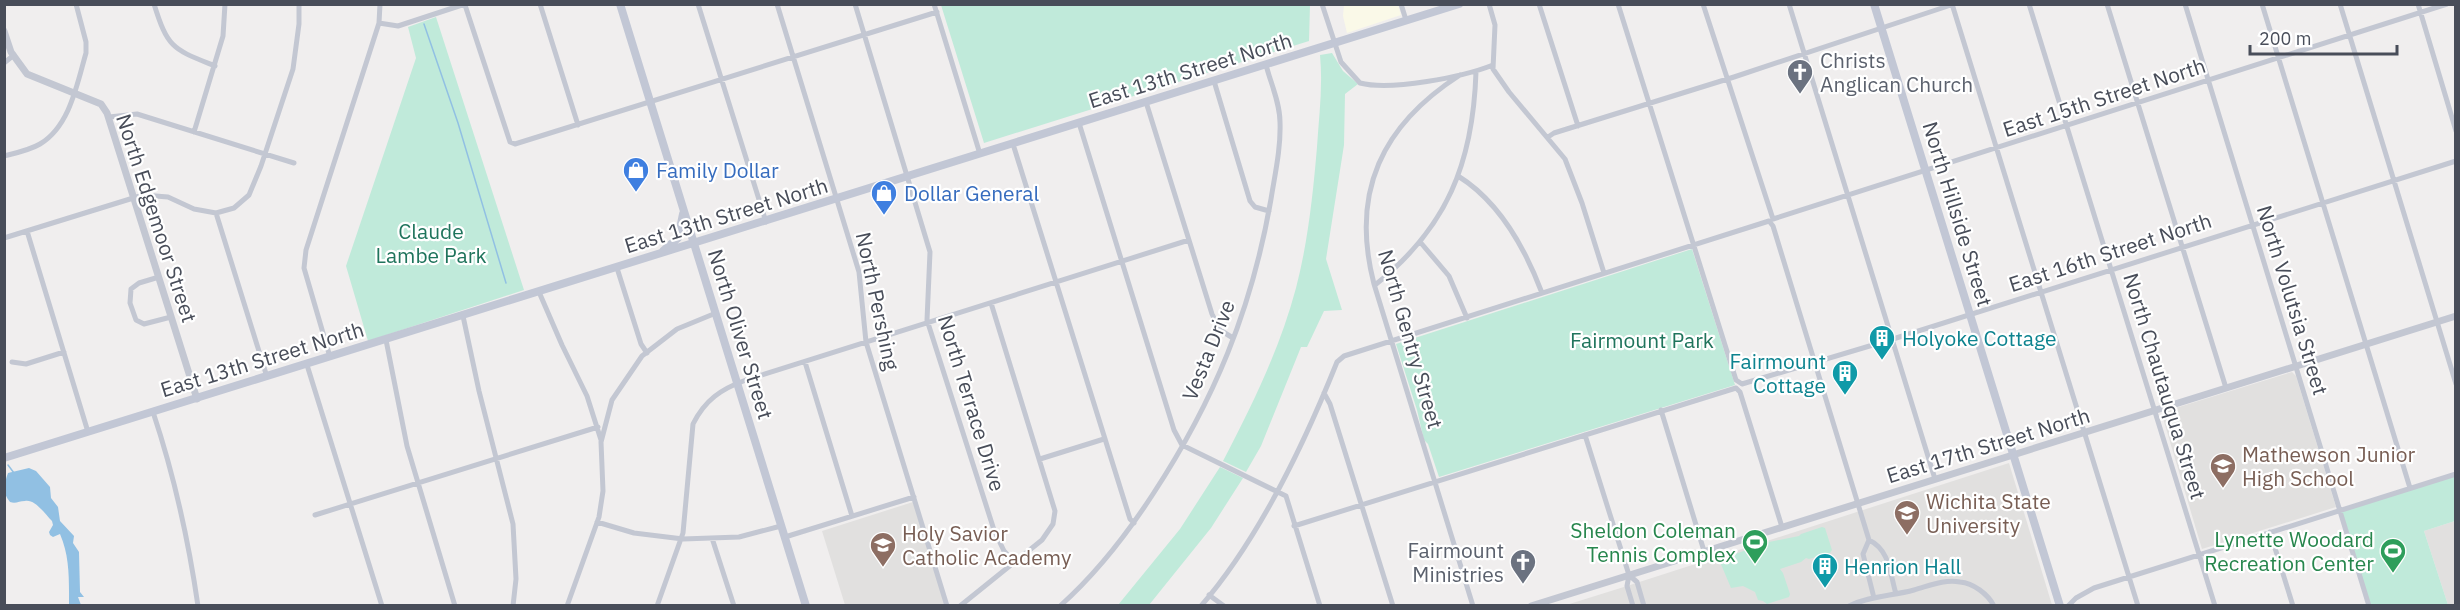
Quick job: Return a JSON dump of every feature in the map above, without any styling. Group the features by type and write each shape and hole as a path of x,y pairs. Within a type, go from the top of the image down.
{"main road":[{"name":"North Oliver Street","path":"620,4 806,606"},
{"name":"East 13th Street North","path":"4,458 837,200 1459,4"},
{"name":"North Hillside Street","path":"1874,4 2060,606"},
{"path":"657,256 678,238 683,209"}],"street":[{"path":"4,156 40,145 64,118 74,94 86,47 76,4"},
{"path":"154,4 164,34 178,51 215,66"},
{"path":"194,132 223,36 225,4"},
{"path":"4,238 143,195 168,197 194,209 216,213 234,208 249,195 293,69 299,24 299,4"},
{"path":"330,357 304,268 306,250 379,23 380,4"},
{"path":"379,23 398,26 465,4 512,144 722,81 937,12"},
{"path":"540,4 578,125"},
{"path":"698,4 766,222"},
{"name":"North Pershing","path":"777,4 859,272 866,342 947,606"},
{"name":"North Terrace Drive","path":"855,4 930,252 928,322 994,530 1004,551 1015,563"},
{"path":"934,4 980,154"},
{"path":"1322,4 1341,62 1360,83 1367,85 1419,82 1476,72 1493,65"},
{"path":"1401,4 1406,20"},
{"path":"1489,4 1495,25 1493,65 1509,92 1565,159 1604,273"},
{"path":"1539,4 1578,126"},
{"path":"1618,4 1782,527"},
{"path":"1703,4 1869,540 1863,554 1874,598"},
{"path":"1789,4 1935,479"},
{"name":"North Chautauqua Street","path":"2029,4 2215,606"},
{"path":"2107,4 2226,388"},
{"name":"North Volutsia Street","path":"2185,4 2369,606"},
{"path":"2262,4 2410,488"},
{"path":"2340,4 2456,384"},
{"path":"2418,4 2456,131"},
{"name":"East 15th Street North","path":"1324,393 1339,360 1344,356 2447,4"},
{"path":"1548,137 1952,5 2138,606"},
{"name":"North Edgemoor Street","path":"4,31 14,56 27,74 101,104 109,117 197,399"},
{"path":"4,63 14,56"},
{"name":"Vesta Drive","path":"1060,606 1101,565 1134,523 1184,446 1217,383 1250,288 1269,211 1277,164 1279,107 1266,65"},
{"path":"1375,285 1421,243 1440,215 1458,176 1470,131 1476,72"},
{"name":"North Gentry Street","path":"1460,75 1437,90 1406,118 1399,128 1376,170 1367,206 1365,235 1375,285 1473,606"},
{"path":"1214,81 1250,201 1255,207 1269,211"},
{"path":"1146,102 1215,323 1225,335 1233,338"},
{"path":"109,117 137,114 294,163"},
{"path":"1079,123 1174,430 1184,446 1286,496 1320,606"},
{"path":"1012,144 1104,439 1130,519 1134,523"},
{"name":"East 16th Street North","path":"1294,526 2456,161"},
{"path":"1458,176 1473,185 1503,216 1531,264 1542,293"},
{"path":"216,213 267,377"},
{"path":"27,231 88,432"},
{"path":"657,605 683,533 693,424 700,409 709,399 738,383 1188,240"},
{"path":"1421,243 1449,276 1467,318"},
{"path":"617,268 641,344 647,353"},
{"path":"159,277 139,283 130,289 130,303 136,320 144,324 171,317"},
{"path":"539,292 587,396 601,442 603,490 597,522 567,606"},
{"path":"960,606 1042,540 1053,524 1055,511 991,303"},
{"path":"601,442 612,400 642,357 677,329 716,313"},
{"path":"463,316 478,391 513,524 516,579 513,606"},
{"name":"East 17th Street North","path":"1531,606 1553,602 1704,551 2456,316"},
{"path":"386,340 407,446 455,606"},
{"path":"12,362 26,364 64,352"},
{"path":"806,362 852,516"},
{"path":"307,365 382,606"},
{"path":"1201,606 1249,539 1313,421 1324,393"},
{"path":"1324,393 1330,404 1393,606"},
{"path":"1661,411 1704,551"},
{"path":"153,412 175,482 189,545 198,606"},
{"path":"315,515 598,427"},
{"path":"1585,435 1629,575 1627,586 1633,606"},
{"path":"1040,459 1104,439"},
{"path":"2068,606 2076,598 2094,588 2456,474"},
{"path":"785,537 914,497"},
{"path":"597,522 634,533 680,539 739,537 781,526"},
{"path":"2270,532 2293,606"},
{"path":"712,538 734,606"},
{"path":"1869,540 1880,546 1884,552 1896,594"},
{"path":"1629,575 1637,582 1644,606"},
{"path":"1849,606 1941,582 1961,581 1979,589 1994,606"},
{"path":"1209,595 1224,606"}],"shaded area":[{"path":"1344,5 1398,5 1401,15 1347,33 1343,16"},
{"path":"2292,372 2296,376 2336,507 2202,549 2162,415 2166,411"},
{"name":"Wichita State University","path":"2009,463 2052,605 1563,606 1627,586"},
{"name":"Holy Savior Catholic Academy","path":"913,502 945,605 845,605 822,531"},
{"path":"2455,521 2455,605 2448,605 2424,531"}],"green space":[{"path":"941,5 1310,5 1309,41 984,143"},
{"name":"Claude Lambe Park","path":"436,17 524,290 368,341 346,266 416,58 408,27"},
{"path":"1332,53 1343,71 1358,84 1345,94 1344,145 1326,259 1342,310 1324,311 1307,347 1301,347 1261,446 1246,472 1223,461 1264,376 1282,333 1296,288 1307,236 1314,182 1320,101 1320,55"},
{"name":"Fairmount Park","path":"1692,249 1735,385 1439,477 1428,444 1424,440 1396,344"},
{"path":"1220,467 1243,478 1211,528 1149,605 1118,605 1180,529"},
{"path":"2455,474 2455,521 2424,531 2448,605 2370,605 2340,510"},
{"name":"Sheldon Coleman Tennis Complex","path":"1822,527 1825,528 1832,550 1830,553 1806,558 1780,569 1790,594 1789,597 1767,604 1758,600 1755,592 1743,586 1731,588 1720,562 1721,559"}],"water":[{"path":"29,468 36,471 50,487 51,498 58,507 60,521 74,536 73,543 79,552 80,592 84,597 78,597 81,605 69,605 66,551 60,534 53,537 50,535 52,521 32,502 10,502 6,495 5,485 8,473"}],"waterway":[{"path":"424,24 458,123 506,283"},
{"path":"8,465 14,473"}],"place":[{"name":"Christs Anglican Church","path":"1800,95"},
{"name":"Family Dollar","path":"636,193"},
{"name":"Dollar General","path":"884,216"},
{"name":"Holyoke Cottage","path":"1882,361"},
{"name":"Fairmount Cottage","path":"1845,396"},
{"name":"Mathewson Junior High School","path":"2223,489"},
{"name":"Wichita State University","path":"1907,536"},
{"name":"Sheldon Coleman Tennis Complex","path":"1755,565"},
{"name":"Holy Savior Catholic Academy","path":"883,568"},
{"name":"Lynette Woodard Recreation Center","path":"2393,574"},
{"name":"Fairmount Ministries","path":"1523,585"},
{"name":"Henrion Hall","path":"1825,589"}]}
